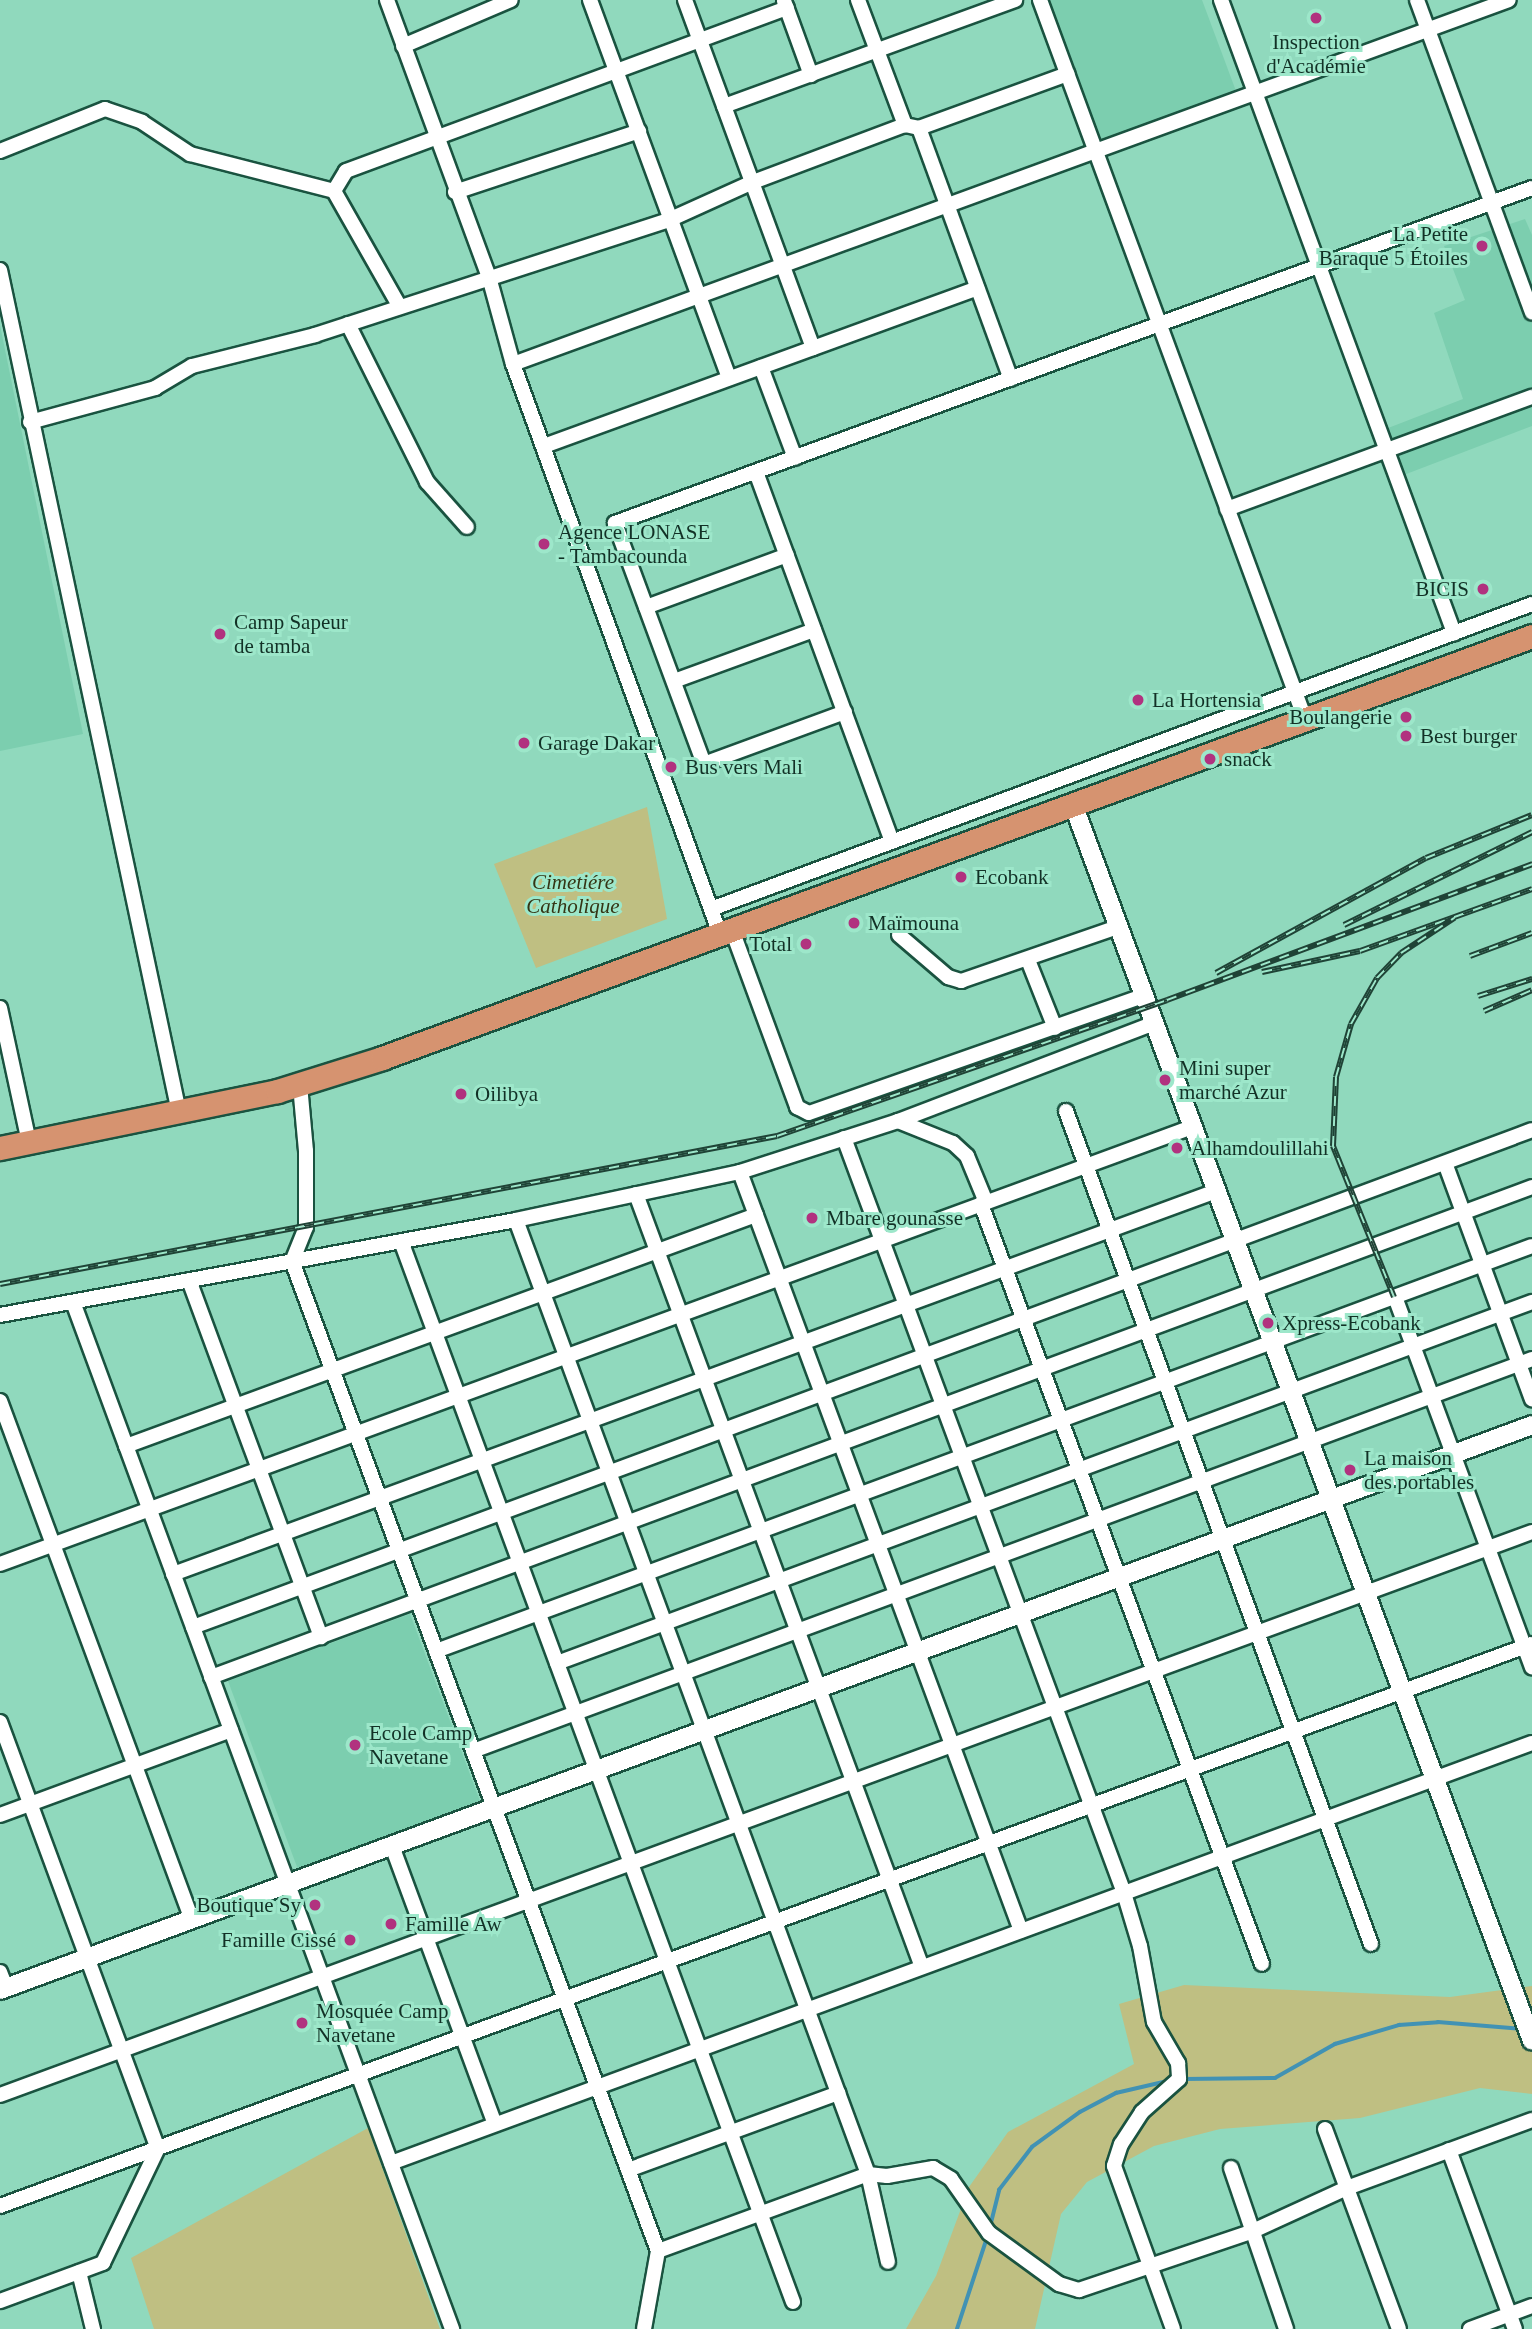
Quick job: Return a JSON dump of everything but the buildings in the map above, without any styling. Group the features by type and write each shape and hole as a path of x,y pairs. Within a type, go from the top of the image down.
{"highway":[{"path":"0,1148 300,1085 726,932 1532,636"}],"street":[{"path":"387,0 455,192 489,277 513,365 711,909 726,932 797,1107 809,1113 1144,996"},
{"path":"590,0 729,378"},
{"path":"685,0 813,348"},
{"path":"859,0 877,51 947,206 1011,379"},
{"path":"724,106 1015,0"},
{"path":"1040,0 1305,719"},
{"path":"1220,0 1454,633"},
{"path":"1417,0 1532,312"},
{"path":"513,365 1509,0"},
{"path":"402,46 506,1"},
{"path":"334,191 346,171 700,40 785,4 811,75"},
{"path":"30,422 155,388 192,366 348,324 671,219 753,181 1067,74"},
{"path":"0,151 105,109 142,122 190,154 334,191 400,307"},
{"path":"455,192 639,131"},
{"path":"845,712 704,764 615,523 1532,188"},
{"path":"0,270 30,422 179,1112"},
{"path":"544,446 977,288"},
{"path":"348,324 427,482 467,527"},
{"path":"761,367 795,458"},
{"path":"1227,509 1532,397"},
{"path":"757,472 892,842"},
{"path":"646,607 787,555"},
{"path":"711,909 1532,604"},
{"path":"674,681 814,630"},
{"path":"1073,804 1532,2041"},
{"path":"899,934 955,980 971,980 1118,927"},
{"path":"1028,960 1055,1028"},
{"path":"0,1008 3,1040 29,1142"},
{"path":"0,1315 516,1220 740,1172 898,1121 1154,1023"},
{"path":"300,1085 306,1151 306,1227 292,1261 658,2251 644,2329"},
{"path":"1066,1111 1083,1167 1371,1944"},
{"path":"898,1121 953,1143 967,1156 1005,1269 1262,1964"},
{"path":"0,1564 1192,1126"},
{"path":"193,1627 1531,1132"},
{"path":"845,1138 1124,1893 1140,1946 1154,2022 1178,2063 1180,2075 1142,2112 1121,2144 1114,2166 1173,2329"},
{"path":"1445,1163 1500,1314 1525,1362 1532,1399"},
{"path":"740,1172 1021,1931"},
{"path":"211,1677 1532,1187"},
{"path":"173,1574 1216,1191"},
{"path":"636,1194 922,1967"},
{"path":"126,1446 756,1214"},
{"path":"516,1220 868,2174 888,2262"},
{"path":"401,1241 793,2302"},
{"path":"436,1651 1532,1246"},
{"path":"189,1280 321,1637"},
{"path":"1395,1297 1488,1548 1528,1645 1532,1668"},
{"path":"73,1302 452,2329"},
{"path":"557,1663 1532,1302"},
{"path":"473,1751 1525,1362"},
{"path":"0,1401 192,1920"},
{"path":"2,1983 89,1958 1532,1425"},
{"path":"0,2095 1532,1532"},
{"path":"0,2206 1528,1645"},
{"path":"0,1722 158,2148 103,2263 0,2301"},
{"path":"0,1815 231,1730"},
{"path":"391,2163 1532,1743"},
{"path":"392,1846 495,2124"},
{"path":"628,2170 838,2093"},
{"path":"658,2251 868,2174 887,2176 933,2168 943,2173 989,2233 1069,2289 1079,2290 1151,2268 1253,2231 1347,2188 1532,2120"},
{"path":"1325,2129 1399,2329"},
{"path":"1449,2150 1515,2329"},
{"path":"1231,2168 1286,2329"},
{"path":"79,2272 93,2329"},
{"path":"1470,2329 1532,2306"}],"shaded area":[{"path":"1048,0 1202,0 1236,91 1101,142"},
{"path":"1525,219 1532,235 1532,426 1401,476 1383,430 1463,399 1434,313 1465,300 1444,246"},
{"path":"0,325 83,734 0,751"},
{"name":"Ecole Camp Navetane","path":"410,1614 483,1809 300,1875 228,1681"}],"green space":[{"name":"Cimetiére Catholique","path":"647,807 667,919 536,968 494,864"},
{"path":"1184,1985 1450,1997 1532,1986 1532,2094 1480,2088 1360,2118 1220,2129 1154,2146 1087,2182 1061,2214 1035,2329 906,2329 936,2276 969,2187 1008,2132 1134,2064 1119,2004"},
{"path":"368,2128 440,2329 154,2329 131,2258"}],"waterway":[{"path":"1183,2079 1275,2078 1335,2044 1399,2025 1438,2022 1523,2029"},
{"path":"990,2227 999,2190 1032,2147 1080,2112 1116,2093 1172,2080"},
{"path":"957,2329 987,2238"}],"railway":[{"path":"1216,973 1426,858 1532,815"},
{"path":"1344,925 1532,832"},
{"path":"0,1284 777,1136 1167,1000 1532,864"},
{"path":"1262,972 1360,951 1532,889"},
{"path":"1394,1297 1333,1146 1336,1077 1351,1024 1377,978 1401,953 1454,918"},
{"path":"1470,956 1532,933"},
{"path":"1478,996 1532,979"},
{"path":"1484,1011 1532,990"}],"place":[{"name":"Inspection d'Académie","path":"1316,18"},
{"name":"La Petite Baraque 5 Étoiles","path":"1482,246"},
{"name":"Agence LONASE - Tambacounda","path":"544,544"},
{"name":"BICIS","path":"1483,589"},
{"name":"Camp Sapeur de tamba","path":"220,634"},
{"name":"La Hortensia","path":"1138,700"},
{"name":"Boulangerie","path":"1406,717"},
{"name":"Best burger","path":"1406,736"},
{"name":"Garage Dakar","path":"524,743"},
{"name":"snack","path":"1210,759"},
{"name":"Bus vers Mali","path":"671,767"},
{"name":"Ecobank","path":"961,877"},
{"name":"Maïmouna","path":"854,923"},
{"name":"Total","path":"806,944"},
{"name":"Mini super marché Azur","path":"1165,1080"},
{"name":"Oilibya","path":"461,1094"},
{"name":"Alhamdoulillahi","path":"1177,1148"},
{"name":"Mbare gounasse","path":"812,1218"},
{"name":"Xpress-Ecobank","path":"1268,1323"},
{"name":"La maison des portables","path":"1350,1470"},
{"name":"Ecole Camp Navetane","path":"355,1745"},
{"name":"Boutique Sy","path":"315,1905"},
{"name":"Famille Aw","path":"391,1924"},
{"name":"Famille Cissé","path":"350,1940"},
{"name":"Mosquée Camp Navetane","path":"302,2023"}]}
